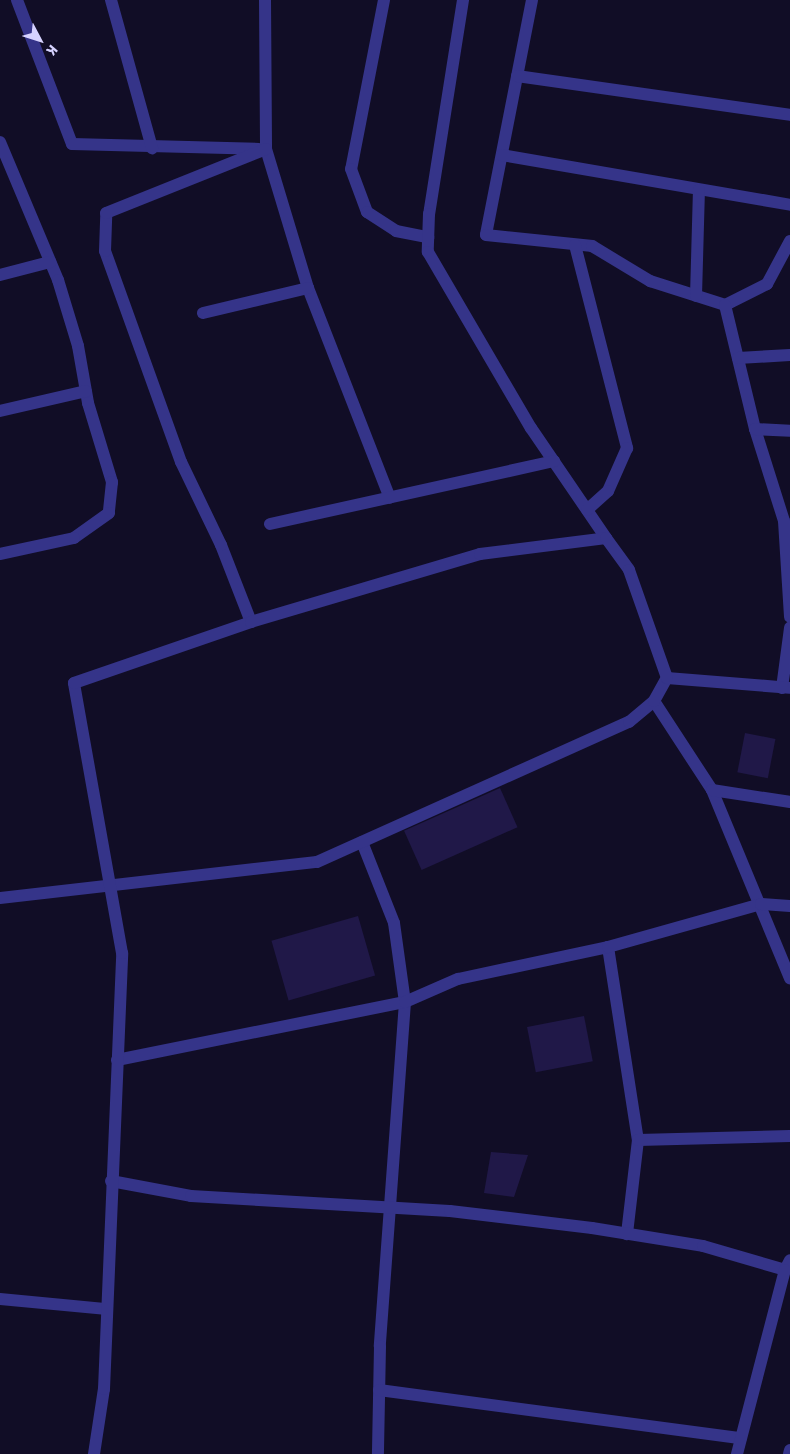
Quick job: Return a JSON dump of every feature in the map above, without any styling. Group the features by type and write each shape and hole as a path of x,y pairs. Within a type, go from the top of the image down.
{"street":[{"path":"18,0 72,144 152,148 266,149"},
{"path":"111,0 152,148"},
{"path":"265,0 266,149 308,288 390,498"},
{"path":"384,0 351,169 367,212 396,231 428,237"},
{"path":"0,898 317,862 629,722 654,701 667,678 630,570 554,461 428,252 428,237 462,0"},
{"path":"532,0 486,235 592,246 650,281 725,305 767,284 790,240"},
{"path":"517,76 790,116"},
{"path":"0,142 50,262 78,346 86,391 112,482 109,513 74,538 0,554"},
{"path":"251,622 221,545 181,462 105,251 106,213 266,149"},
{"path":"502,155 790,206"},
{"path":"696,296 699,190"},
{"path":"575,244 626,448 608,491 587,510"},
{"path":"0,275 50,262"},
{"path":"203,312 308,288"},
{"path":"725,305 755,429 784,504 790,617"},
{"path":"738,358 790,356"},
{"path":"0,411 86,391"},
{"path":"755,429 790,431"},
{"path":"270,524 554,461"},
{"path":"94,1454 104,1389 111,1181 122,953 112,885 74,684 251,622 480,554 606,538"},
{"path":"667,678 786,688 790,628"},
{"path":"654,701 712,790 761,904 790,978"},
{"path":"712,790 790,802"},
{"path":"362,842 394,922 405,1002 379,1390 378,1454"},
{"path":"117,1060 405,1002 458,979 608,947 761,904 790,906"},
{"path":"608,947 638,1140 627,1234"},
{"path":"638,1140 790,1136"},
{"path":"111,1181 191,1196 450,1211 703,1246 787,1265 737,1454"},
{"path":"0,1299 106,1309"},
{"path":"379,1390 741,1438"},
{"path":"789,1454 790,1450"}],"building":[{"path":"745,733 775,739 768,778 737,772"},
{"path":"500,788 517,827 422,870 404,831"},
{"path":"358,916 375,976 289,1000 271,941"},
{"path":"584,1016 593,1061 536,1072 527,1027"},
{"path":"491,1152 528,1155 514,1197 484,1193"}]}
